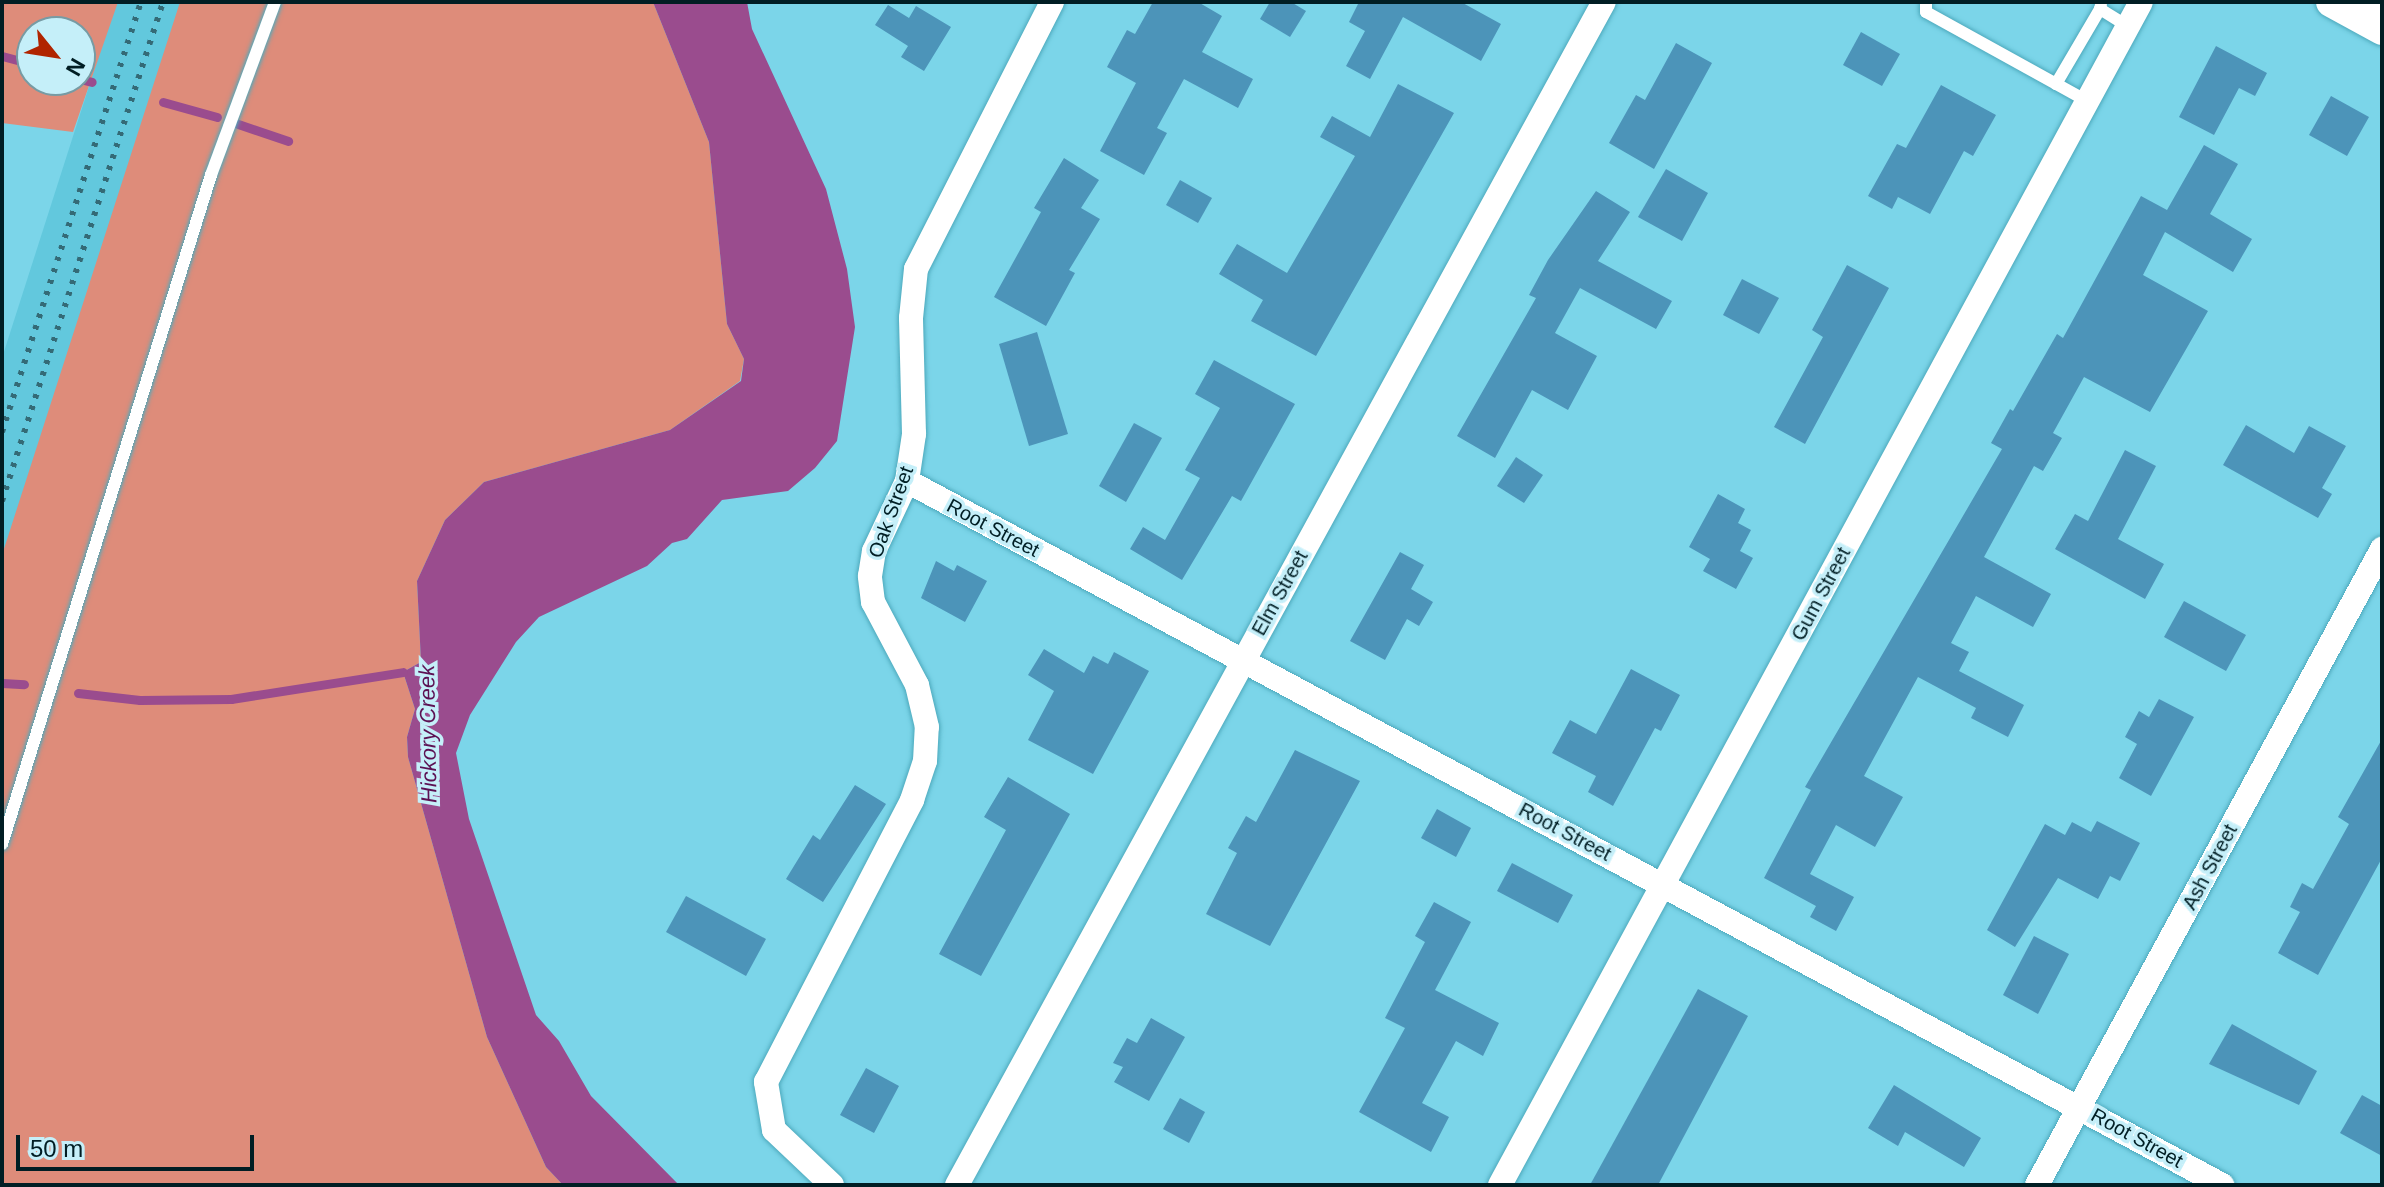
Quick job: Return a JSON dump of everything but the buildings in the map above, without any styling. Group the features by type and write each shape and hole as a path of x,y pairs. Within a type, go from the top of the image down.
{"street":[{"name":"Oak Street","path":"832,1185 774,1130 766,1082 912,800 925,761 927,727 917,685 873,602 870,576 874,551 907,481 914,434 911,318 916,269 1052,2"},
{"name":"Elm Street","path":"957,1185 1604,2"},
{"name":"Gum Street","path":"1500,1185 2141,2"},
{"path":"2331,2 2377,18"},
{"name":"Root Street","path":"907,481 2080,1106 2222,1185"},
{"name":"Ash Street","path":"2037,1185 2382,549"}],"lane":[{"path":"2,844 202,204 275,2"},
{"path":"1926,2 1926,12 2087,101"},
{"path":"2056,84 2101,6 2127,26"}],"shaded area":[{"path":"2,2 118,2 96,66 96,16 16,16 16,96 85,96 73,132 2,123"},
{"path":"116,2 203,2 2,597 2,358 86,96 96,96 96,64"},
{"path":"180,2 653,2 709,142 727,324 744,359 740,381 670,430 484,482 445,520 417,581 421,662 403,672 415,709 407,737 408,757 487,1037 546,1167 563,1185 2,1185 2,555"}],"water":[{"name":"Hickory Creek","path":"653,2 747,2 752,29 826,189 847,269 855,327 837,441 815,468 788,491 722,500 687,539 672,543 647,566 539,617 516,642 470,715 456,753 469,819 536,1015 559,1041 591,1096 679,1185 563,1185 546,1167 487,1037 408,757 407,737 415,709 403,672 421,662 417,581 445,520 484,482 670,430 741,381 744,359 727,324 709,142"}],"waterway":[{"path":"2,56 16,60"},
{"path":"163,102 217,117"},
{"path":"238,124 288,141"},
{"path":"78,693 140,700 231,699 403,672"},
{"path":"2,683 24,684"}],"railway":[{"path":"2,432 141,2"},
{"path":"2,501 163,2"}]}
